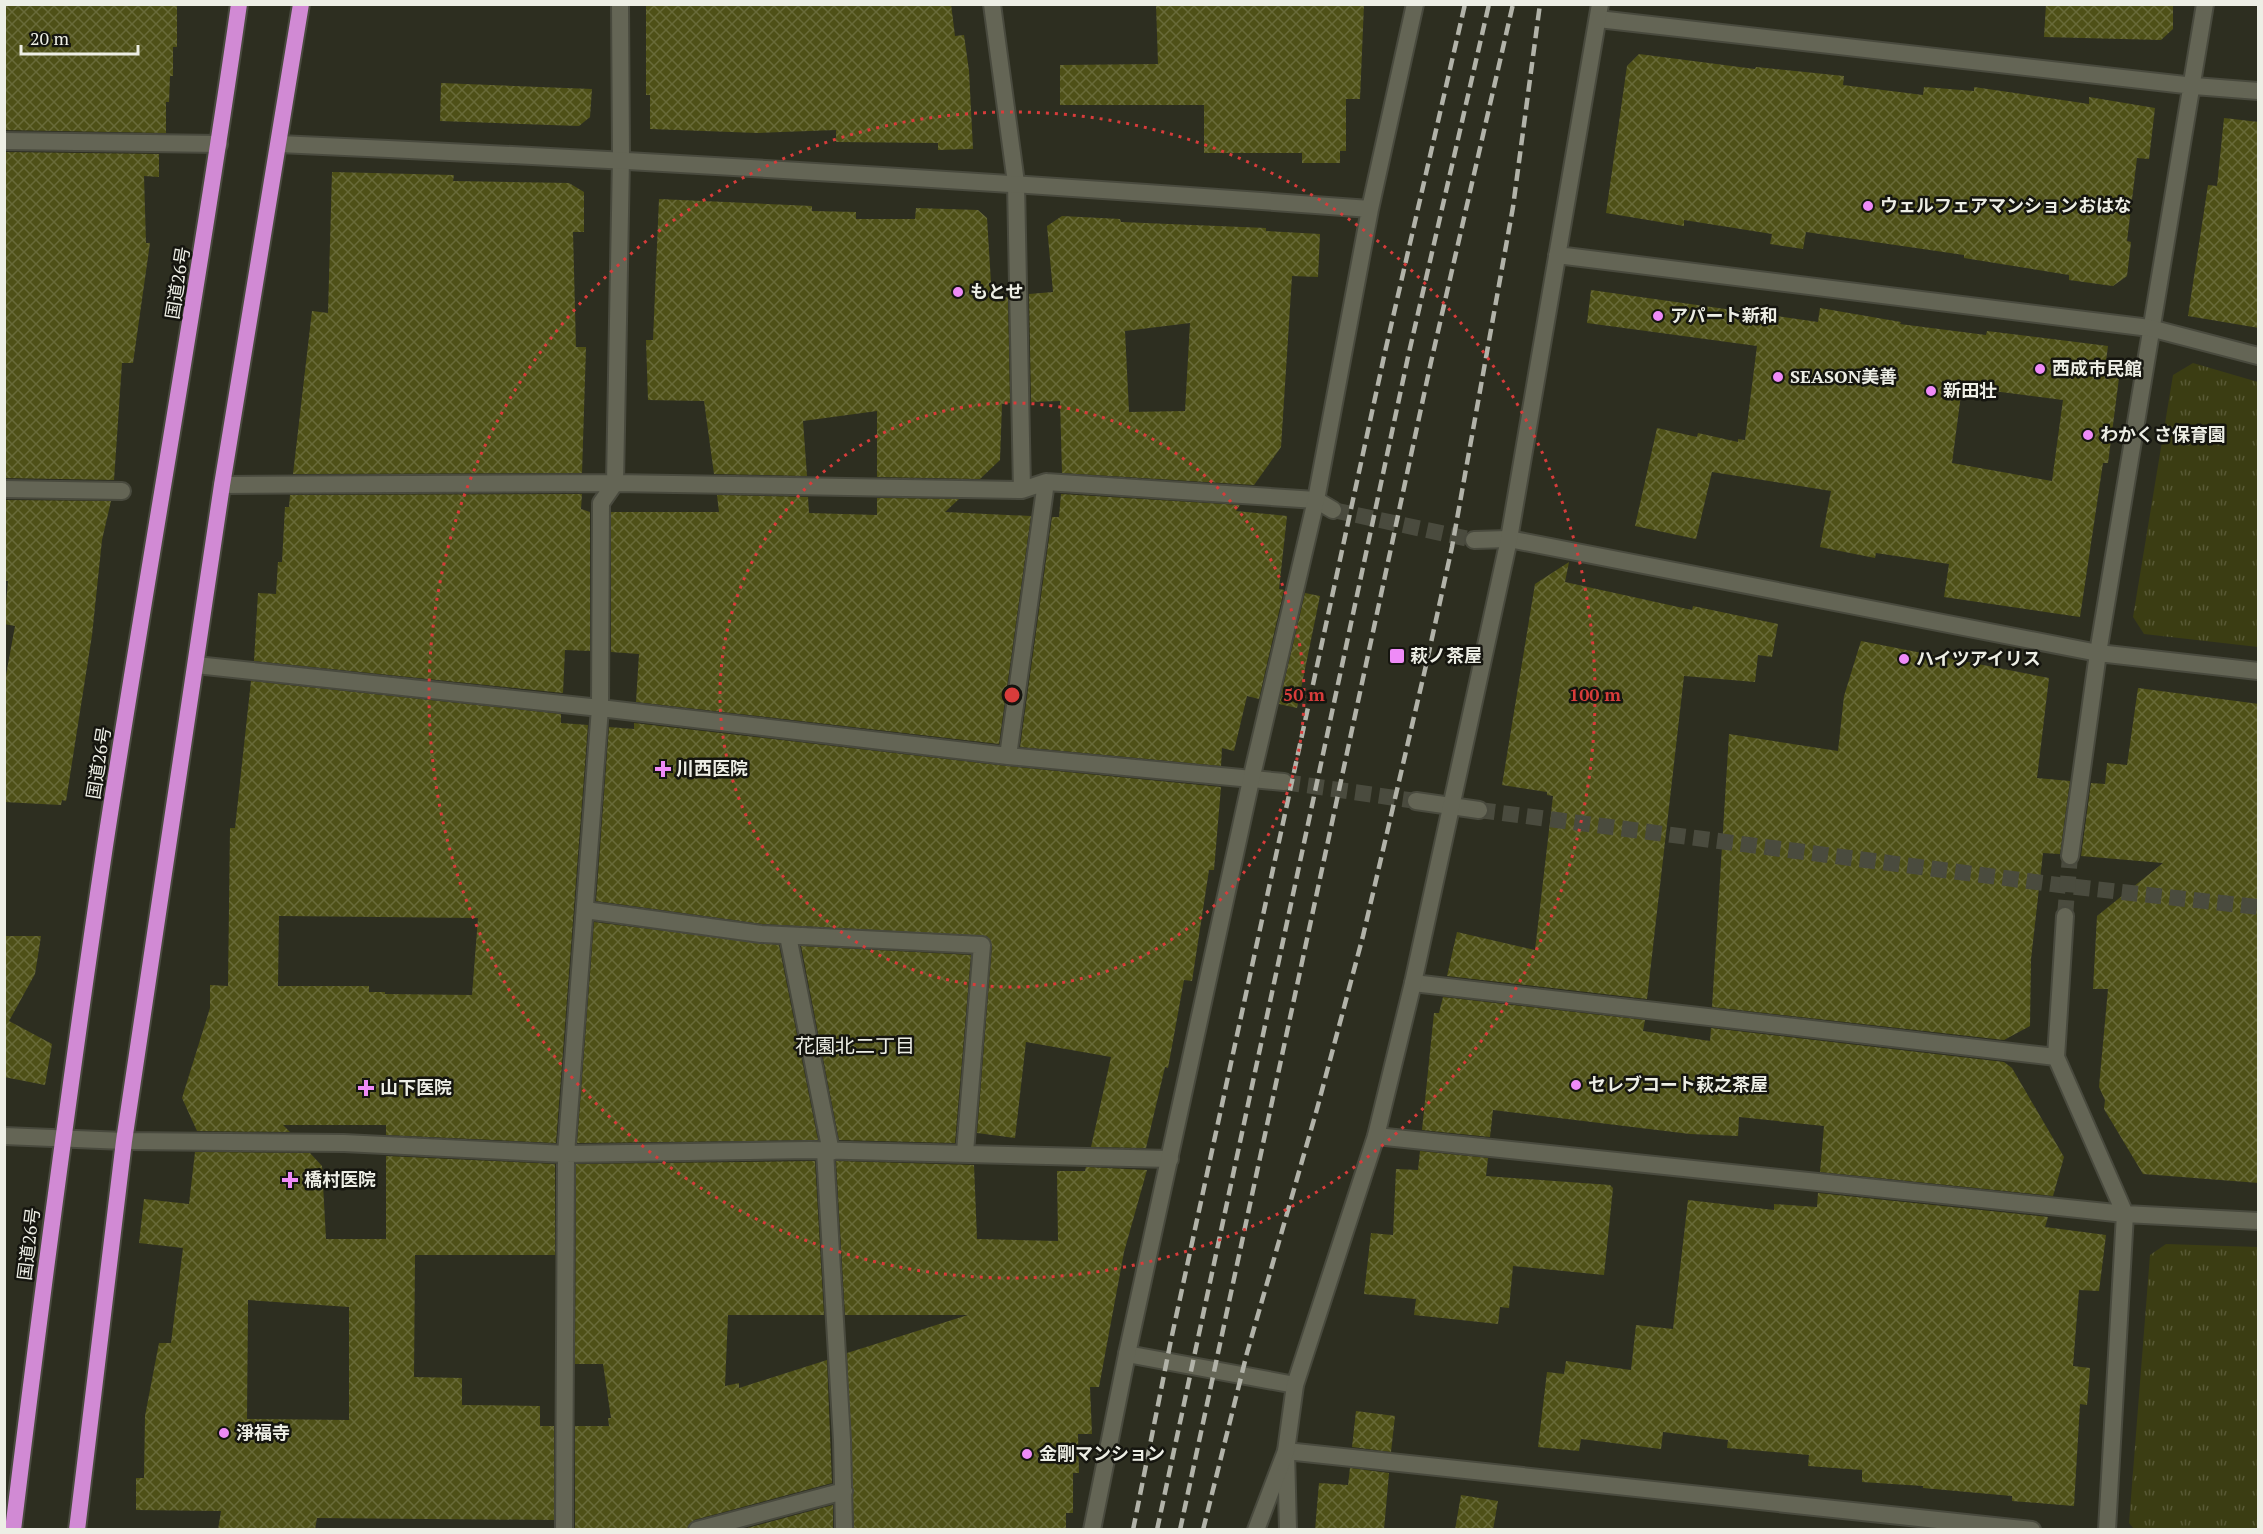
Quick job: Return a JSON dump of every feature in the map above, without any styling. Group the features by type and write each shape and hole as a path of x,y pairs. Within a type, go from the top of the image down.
{"highway":[{"name":"国道26号","path":"13,1530 63,1138 105,845 219,144 239,4"},
{"path":"77,1530 124,1141 222,485 301,4"}],"street":[{"path":"564,1530 566,1154 600,708 601,503 615,483 621,159 620,4"},
{"path":"992,4 1016,183 1022,490"},
{"path":"1092,1530 1127,1354 1251,780 1316,500 1370,209 1415,4"},
{"path":"2070,856 2098,654 2150,328 2194,86 2205,4"},
{"path":"1288,1530 1286,1451 1295,1385 1376,1136 1413,983 1509,539 1599,12 2194,86 2259,91"},
{"path":"4,141 219,144"},
{"path":"279,144 621,159 1016,183 1370,209"},
{"path":"1557,255 2150,328 2259,356"},
{"path":"222,485 615,483 1022,490 1046,482 1316,500 1333,510"},
{"path":"1008,756 1046,482"},
{"path":"4,489 122,491"},
{"path":"1474,540 1509,539 2098,654 2259,671"},
{"path":"196,665 600,708 1008,756 1284,782"},
{"path":"1416,801 1479,810"},
{"path":"585,910 788,936 982,945 965,1152"},
{"path":"2065,916 2056,1057 2125,1215 2107,1530"},
{"path":"788,936 828,1151 844,1530"},
{"path":"1413,983 2056,1057"},
{"path":"4,1136 124,1141 345,1143 566,1154 965,1152 1170,1159"},
{"path":"1376,1136 2125,1215 2259,1221"},
{"path":"1127,1354 1295,1385"},
{"path":"1256,1530 1286,1451"},
{"path":"1286,1451 2032,1530"},
{"path":"697,1530 844,1491"}],"green space":[{"path":"2193,363 2258,382 2258,647 2144,634 2133,617 2173,375"},
{"path":"2166,1244 2258,1247 2258,1529 2134,1529 2129,1523 2150,1255"}],"building":[{"path":"4,4 177,4 177,47 173,47 173,76 170,76 169,102 166,102 166,133 4,130"},
{"path":"646,4 951,4 955,36 964,35 969,71 973,149 938,150 938,143 836,142 836,130 758,133 650,129 650,95 646,95"},
{"path":"1156,4 1364,4 1360,99 1346,99 1346,151 1340,151 1340,163 1302,163 1302,153 1204,153 1204,105 1060,105 1060,65 1158,64"},
{"path":"2046,4 2173,4 2173,29 2161,40 2044,37"},
{"path":"1639,54 1755,69 1756,67 1844,76 1843,85 1923,95 1924,87 1974,91 1974,87 2089,104 2089,97 2155,108 2149,159 2137,158 2127,241 2131,242 2127,276 2113,286 2069,280 2069,275 1964,258 1964,255 1806,232 1803,249 1770,244 1772,234 1684,220 1684,226 1606,213 1627,66"},
{"path":"441,83 592,89 590,117 579,126 440,121"},
{"path":"2224,118 2259,122 2259,328 2188,316 2208,185 2217,186"},
{"path":"4,152 159,154 159,177 144,176 146,243 150,243 133,363 122,363 114,480 4,478"},
{"path":"332,172 454,175 453,181 569,183 584,192 584,232 573,232 576,347 586,347 582,473 293,474 312,311 328,313"},
{"path":"659,199 812,206 812,211 856,212 856,219 915,219 916,208 978,210 987,218 992,299 1008,297 1010,403 1002,404 1000,460 980,479 877,477 877,411 803,421 807,476 714,474 704,401 648,400 646,340 653,340"},
{"path":"1062,216 1120,219 1121,222 1266,228 1266,231 1320,234 1318,277 1292,276 1281,447 1254,485 1062,473 1060,401 1031,402 1029,294 1053,292 1047,226","holes":["1190,323 1185,411 1129,412 1125,331"]},
{"path":"1591,290 1818,322 1820,308 1901,322 1900,324 1986,335 1987,331 2108,346 2104,376 2119,378 2108,463 2103,463 2080,617 1944,597 1949,564 1876,553 1875,558 1820,547 1831,491 1712,472 1696,539 1635,526 1657,428 1697,437 1698,433 1738,442 1738,439 1745,440 1757,346 1587,323","holes":["1962,387 2063,400 2052,481 1952,463"]},
{"path":"582,494 581,509 590,512 590,651 565,650 563,693 254,661 258,593 276,594 278,562 282,562 285,507 289,507 290,495"},
{"path":"1061,494 1240,505 1236,511 1287,516 1279,589 1284,590 1259,699 1247,696 1234,751 1222,748 1221,766 1020,747 1052,517 1059,517"},
{"path":"717,495 808,497 809,513 877,515 877,498 959,499 945,512 1031,516 999,744 636,702 639,654 611,652 611,512 719,512"},
{"path":"4,500 111,501 102,540 92,635 66,801 62,800 61,805 4,802 4,686 15,626 4,624 8,581 4,581"},
{"path":"1569,562 1565,582 1692,610 1693,606 1778,624 1772,657 1758,655 1755,682 1684,676 1647,999 1447,976 1457,932 1535,950 1553,796 1547,795 1547,792 1502,785 1535,584"},
{"path":"1305,593 1320,596 1297,708 1279,704"},
{"path":"1861,641 2049,678 2037,778 2070,781 2060,854 2043,853 2031,959 2030,1026 2004,1040 1712,1007 1729,734 1838,751 1844,696"},
{"path":"251,681 561,714 561,723 588,725 556,1143 386,1135 386,1125 283,1125 290,1132 197,1131 182,1098 210,1008 210,985 228,986 230,828 235,828","holes":["279,916 478,918 472,995 385,994 385,992 369,992 369,986 278,986"]},
{"path":"2138,688 2259,704 2259,1183 2143,1174 2104,1109 2105,1100 2099,1087 2108,989 2093,989 2097,916 2163,863 2081,856 2091,783 2105,784 2107,763 2127,765"},
{"path":"634,723 1007,766 1221,787 1214,870 1209,870 1192,981 1184,980 1168,1068 1165,1067 1146,1148 1091,1147 1111,1057 1026,1042 1015,1138 977,1133 992,946 987,936 762,924 596,901 609,727 634,729"},
{"path":"594,922 779,945 818,1140 577,1143"},
{"path":"4,936 41,936 35,974 9,1021 52,1044 45,1085 4,1077"},
{"path":"801,946 971,955 955,1143 839,1140"},
{"path":"1443,997 1645,1020 1643,1031 1710,1041 1711,1028 2004,1062 2012,1068 2064,1157 2053,1196 1820,1172 1824,1126 1739,1117 1738,1136 1690,1134 1493,1110 1490,1137 1422,1130 1434,1013 1439,1013"},
{"path":"1420,1151 1488,1158 1486,1176 1610,1185 1613,1188 1604,1275 1513,1266 1509,1308 1500,1307 1498,1324 1414,1315 1416,1299 1364,1294 1371,1233 1393,1235 1396,1169 1418,1170"},
{"path":"195,1152 310,1153 322,1166 326,1239 386,1239 386,1156 555,1164 555,1255 415,1255 414,1377 462,1378 462,1405 540,1406 540,1426 554,1426 554,1520 317,1518 315,1530 218,1530 221,1511 136,1510 136,1478 144,1478 145,1416 159,1343 171,1343 183,1248 139,1243 144,1199 189,1204","holes":["248,1300 349,1307 349,1420 247,1419"]},
{"path":"815,1161 824,1315 728,1315 725,1386 739,1383 739,1388 827,1360 832,1483 694,1520 687,1530 575,1530 575,1426 609,1426 608,1418 611,1418 603,1364 575,1364 576,1164"},
{"path":"836,1161 974,1165 977,1239 1058,1241 1057,1171 1085,1171 1086,1167 1147,1170 1124,1252 1099,1387 1090,1387 1092,1434 1078,1434 1079,1473 1073,1473 1073,1513 1066,1513 1066,1530 854,1530 847,1353 968,1315 845,1315"},
{"path":"1818,1193 2048,1217 2045,1227 2106,1235 2099,1291 2079,1290 2073,1366 2090,1368 2087,1405 2080,1404 2074,1506 2012,1501 2012,1496 1862,1482 1862,1470 1808,1466 1809,1455 1727,1448 1728,1440 1663,1432 1661,1449 1581,1439 1579,1451 1538,1447 1547,1372 1564,1374 1566,1361 1631,1370 1636,1325 1673,1329 1688,1200 1774,1210 1774,1204 1817,1207"},
{"path":"1356,1411 1395,1416 1391,1452 1352,1447"},
{"path":"1350,1468 1389,1473 1384,1530 1315,1530 1319,1483 1348,1485"},
{"path":"1461,1495 1498,1501 1493,1530 1455,1530"},
{"path":"833,1505 833,1530 740,1530"}],"tunnel":[{"path":"1333,510 1474,540"},
{"path":"1284,782 1416,801"},
{"path":"1479,810 2067,886 2258,907"},
{"path":"2065,916 2070,856"}],"railway":[{"path":"1133,1530 1171,1340 1385,352 1465,4"},
{"path":"1157,1530 1408,357 1489,4"},
{"path":"1180,1530 1431,362 1513,4"},
{"path":"1203,1530 1247,1353 1317,1109 1363,936 1427,661 1452,547 1513,207 1540,4"}],"place":[{"name":"ウェルフェアマンションおはな","path":"1868,206"},
{"name":"もとせ","path":"958,292"},
{"name":"アパート新和","path":"1658,316"},
{"name":"西成市民館","path":"2040,369"},
{"name":"SEASON美善","path":"1778,377"},
{"name":"新田壮","path":"1931,391"},
{"name":"わかくさ保育園","path":"2088,435"},
{"name":"萩ノ茶屋","path":"1397,656"},
{"name":"ハイツアイリス","path":"1904,659"},
{"name":"川西医院","path":"663,769"},
{"name":"セレブコート萩之茶屋","path":"1576,1085"},
{"name":"山下医院","path":"366,1088"},
{"name":"橋村医院","path":"290,1180"},
{"name":"淨福寺","path":"224,1433"},
{"name":"金剛マンション","path":"1027,1454"}],"district":[{"name":"花園北二丁目","path":"855,1046"}]}
